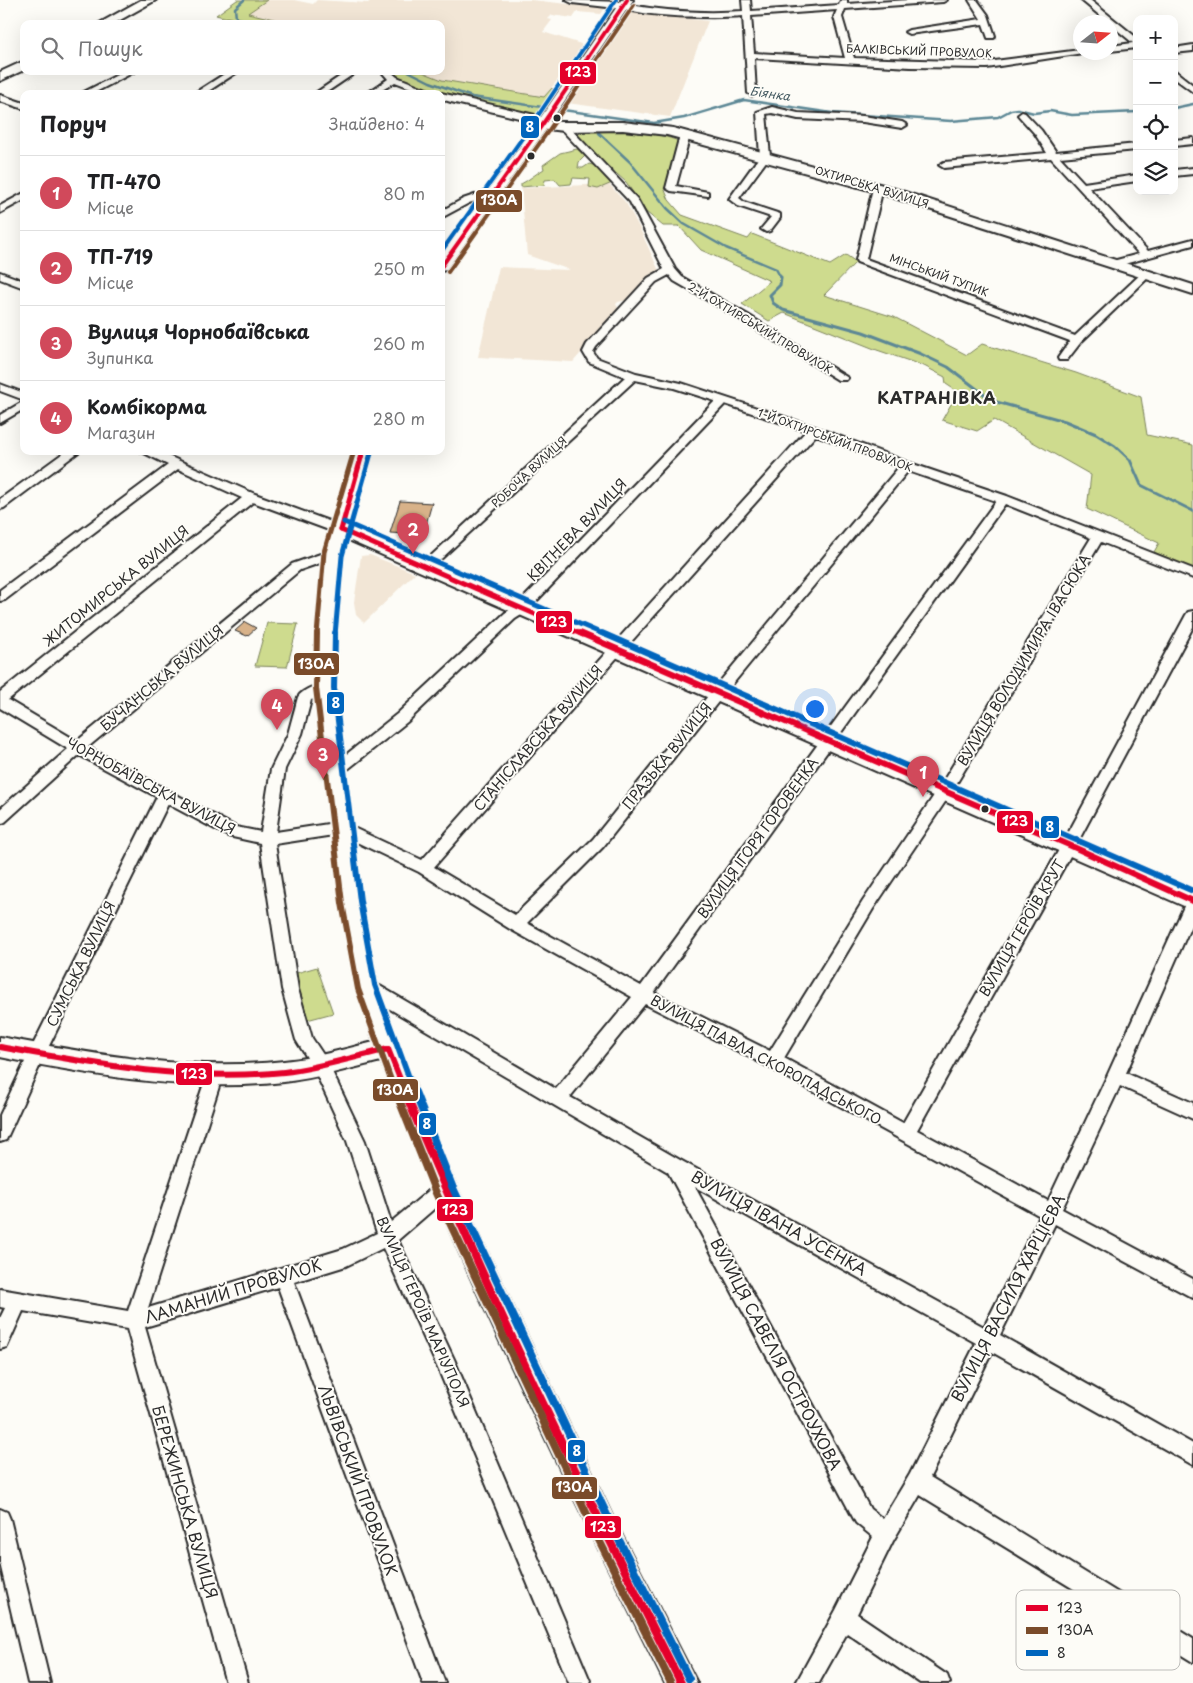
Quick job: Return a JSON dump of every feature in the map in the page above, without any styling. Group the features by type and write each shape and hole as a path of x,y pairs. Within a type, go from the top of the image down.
{"street":[{"path":"112,20 150,0"},
{"path":"572,0 625,3 645,10 710,16 842,4 944,0"},
{"path":"746,0 752,92"},
{"path":"973,0 984,15 991,36"},
{"path":"1085,0 1133,40"},
{"path":"445,262 545,121 625,3"},
{"path":"842,4 838,17 850,60"},
{"path":"909,32 985,21"},
{"path":"1118,47 1133,44"},
{"path":"1178,51 1193,48"},
{"name":"БАЛКІВСЬКИЙ ПРОВУЛОК","path":"751,55 910,64 987,65 1073,54"},
{"path":"0,77 20,67"},
{"path":"92,90 124,75"},
{"path":"204,90 228,75"},
{"path":"324,90 348,75"},
{"path":"390,75 394,79 424,90"},
{"path":"1178,76 1193,89"},
{"path":"376,90 394,79"},
{"path":"445,97 545,121"},
{"path":"0,98 20,105"},
{"path":"766,229 777,216 741,204 734,199 765,156 761,112 772,110 798,116 863,118 902,125"},
{"path":"1022,115 1038,132 1054,156 1144,254"},
{"name":"ОХТИРСЬКА ВУЛИЦЯ","path":"545,121 564,127 647,128 685,135 878,188 1191,288"},
{"name":"2-Й ОХТИРСЬКИЙ ПРОВУЛОК","path":"564,127 634,201 670,270 678,280 776,336 842,378"},
{"path":"685,135 671,188 706,194"},
{"path":"1178,143 1193,141"},
{"path":"944,165 1133,147"},
{"path":"1178,173 1193,171"},
{"path":"1082,186 1133,179"},
{"name":"МІНСЬКИЙ ТУПИК","path":"878,188 861,260 1077,340"},
{"path":"445,213 466,201 495,191"},
{"path":"0,210 20,198"},
{"path":"1114,264 1144,254 1193,242"},
{"name":"1-Й ОХТИРСЬКИЙ ПРОВУЛОК","path":"670,270 652,280 591,346 588,352 593,360 633,376 677,385 814,430 906,466 1003,499 1193,574"},
{"path":"1063,358 1077,340 1147,274"},
{"path":"0,276 20,284"},
{"name":"РОБОЧА ВУЛИЦЯ","path":"425,567 633,376"},
{"path":"0,387 20,395"},
{"name":"КВІТНЕВА ВУЛИЦЯ","path":"333,774 402,718 510,616 521,609 724,400"},
{"path":"0,420 20,407"},
{"name":"СТАНІСЛАВСЬКА ВУЛИЦЯ","path":"424,868 616,650 814,430"},
{"path":"0,505 69,455"},
{"path":"156,455 251,497 341,530 1069,845 1193,902"},
{"path":"362,455 334,554 326,622 325,688 333,774 351,902 367,987 388,1049 444,1189 598,1517 681,1683"},
{"path":"0,596 177,464"},
{"name":"ПРАЗЬКА ВУЛИЦЯ","path":"516,924 598,843 717,694 906,466"},
{"name":"ЖИТОМИРСЬКА ВУЛИЦЯ","path":"0,701 251,497"},
{"name":"ВУЛИЦЯ ІГОРЯ ГОРОВЕНКА","path":"559,1098 643,995 1003,499"},
{"name":"ВУЛИЦЯ ВОЛОДИМИРА ІВАСЮКА","path":"773,1061 868,905 944,792 1098,537"},
{"name":"БУЧАНСЬКА ВУЛИЦЯ","path":"0,818 78,748 296,567 334,554"},
{"name":"ВУЛИЦЯ ГЕРОЇВ КРУТ","path":"906,1134 1069,845 1193,615"},
{"name":"ВУЛИЦЯ ГЕРОЇВ МАРІУПОЛЯ","path":"325,688 304,697 294,734 278,769 267,839 290,989 304,1040 320,1064 356,1141 387,1237 447,1366 580,1683"},
{"name":"ЧОРНОБАЇВСЬКА ВУЛИЦЯ","path":"0,701 78,748 233,832 267,839 341,828"},
{"name":"СУМСЬКА ВУЛИЦЯ","path":"0,1134 37,1054 166,796"},
{"name":"ВУЛИЦЯ ПАВЛА СКОРОПАДСЬКОГО","path":"341,828 424,868 516,924 643,995 773,1061 1051,1214 1193,1289"},
{"name":"ВУЛИЦЯ ВАСИЛЯ ХАРЦІЄВА","path":"807,1683 844,1618 886,1534 917,1481 1051,1214 1116,1076 1193,902"},
{"name":"ВУЛИЦЯ ІВАНА УСЕНКА","path":"367,987 674,1166 988,1338 1193,1455"},
{"path":"0,1047 124,1068 215,1074 270,1073 388,1049"},
{"path":"134,1321 215,1074"},
{"path":"1116,1076 1193,1111"},
{"name":"ВУЛИЦЯ САВЕЛІЯ ОСТРОУХОВА","path":"674,1166 864,1516 886,1534"},
{"name":"ЛАМАНИЙ ПРОВУЛОК","path":"8,1300 134,1321 346,1257 387,1237 444,1189"},
{"name":"ЛЬВІВСЬКИЙ ПРОВУЛОК","path":"283,1276 434,1683"},
{"path":"0,1340 8,1300"},
{"name":"БЕРЕЖИНСЬКА ВУЛИЦЯ","path":"134,1321 237,1683"},
{"path":"917,1481 1094,1590"},
{"path":"0,1519 39,1683"},
{"path":"844,1618 939,1683"},
{"path":"1180,1643 1193,1651"}],"shaded area":[{"path":"267,0 294,0 313,4 317,0 368,3 371,0 531,0 605,8 601,14 577,12 573,18 552,15 548,19 552,20 543,32 581,44 581,51 544,97 442,80 430,75 445,75 445,20 277,20 247,13"},
{"path":"630,12 708,21 670,117 567,103"},
{"path":"609,184 626,203 659,271 628,300 616,304 619,310 573,362 478,357 499,267 570,270 527,255 521,188"},
{"path":"370,555 415,573 364,623 356,615 354,602 361,556"}],"green space":[{"path":"237,0 267,0 248,13 277,20 235,20 216,15"},
{"path":"395,75 430,75 442,80 544,97 552,88 554,91 536,117 445,95 445,90 431,90"},
{"path":"589,131 647,133 681,142 669,182 664,188 669,200 682,215 748,239 752,234 830,265 846,255 856,262 824,295 894,317 967,355 982,344 1076,373 1141,397 1147,435 1193,445 1193,570 1154,552 1159,543 1087,509 1091,475 994,420 977,431 942,420 958,392 946,384 945,377 924,366 877,350 784,313 769,321 742,304 770,281 701,250 679,226 663,226 646,212 626,182 573,135"},
{"path":"577,149 585,156 579,162 578,168 583,168 589,164 597,166 612,183 598,189 589,187 590,179 573,178 571,184 560,185 555,179 545,180 544,185 521,187 521,184 544,169 543,165 560,153"},
{"path":"267,623 298,624 287,667 255,666"},
{"path":"317,967 333,1013 307,1020 293,974"}],"building":[{"path":"400,501 432,503 423,535 390,533"},
{"path":"245,622 256,628 247,636 235,631"}],"waterway":[{"name":"Біянка","path":"244,0 235,8 236,18 246,20"},
{"name":"Біянка","path":"416,75 472,97 654,123 684,118 744,100 832,113 951,121 998,117 1011,110 1018,109 1034,113 1050,111 1072,115 1133,112"},
{"name":"Біянка","path":"1178,107 1193,104"},
{"path":"599,133 630,162 667,208 684,224 726,248 776,269 781,278"},
{"path":"781,278 780,285 770,295 773,303 783,310 863,332 921,354 948,367 993,401 1065,421 1096,434 1115,446 1130,460 1141,485 1193,511"}],"transit line":[{"name":"8","path":"445,246 535,120 616,0"},
{"name":"123","path":"445,261 542,125 627,0"},
{"name":"130А","path":"448,272 549,130 634,5"},
{"name":"130А","path":"353,455 324,552 317,621 316,688 342,903 358,989 380,1052 436,1193 598,1538 671,1683"},
{"name":"123","path":"341,530 362,455"},
{"name":"8","path":"370,455 342,556 335,623 334,688 360,901 375,985 396,1046 452,1186 614,1530 689,1679"},
{"name":"8","path":"344,522 1193,891"},
{"name":"123","path":"341,530 1069,845 1193,901"},
{"name":"123","path":"0,1047 70,1060 141,1070 212,1075 284,1072 323,1065 388,1049"},
{"name":"123","path":"388,1049 490,1290 603,1527 681,1683"}],"place":[{"name":"ТП-719","path":"413,554"},
{"name":"Комбікорма","path":"277,730"},
{"name":"Вулиця Чорнобаївська","path":"323,779"},
{"name":"ТП-470","path":"923,797"}],"district":[{"name":"КАТРАНІВКА","path":"937,398"}]}
